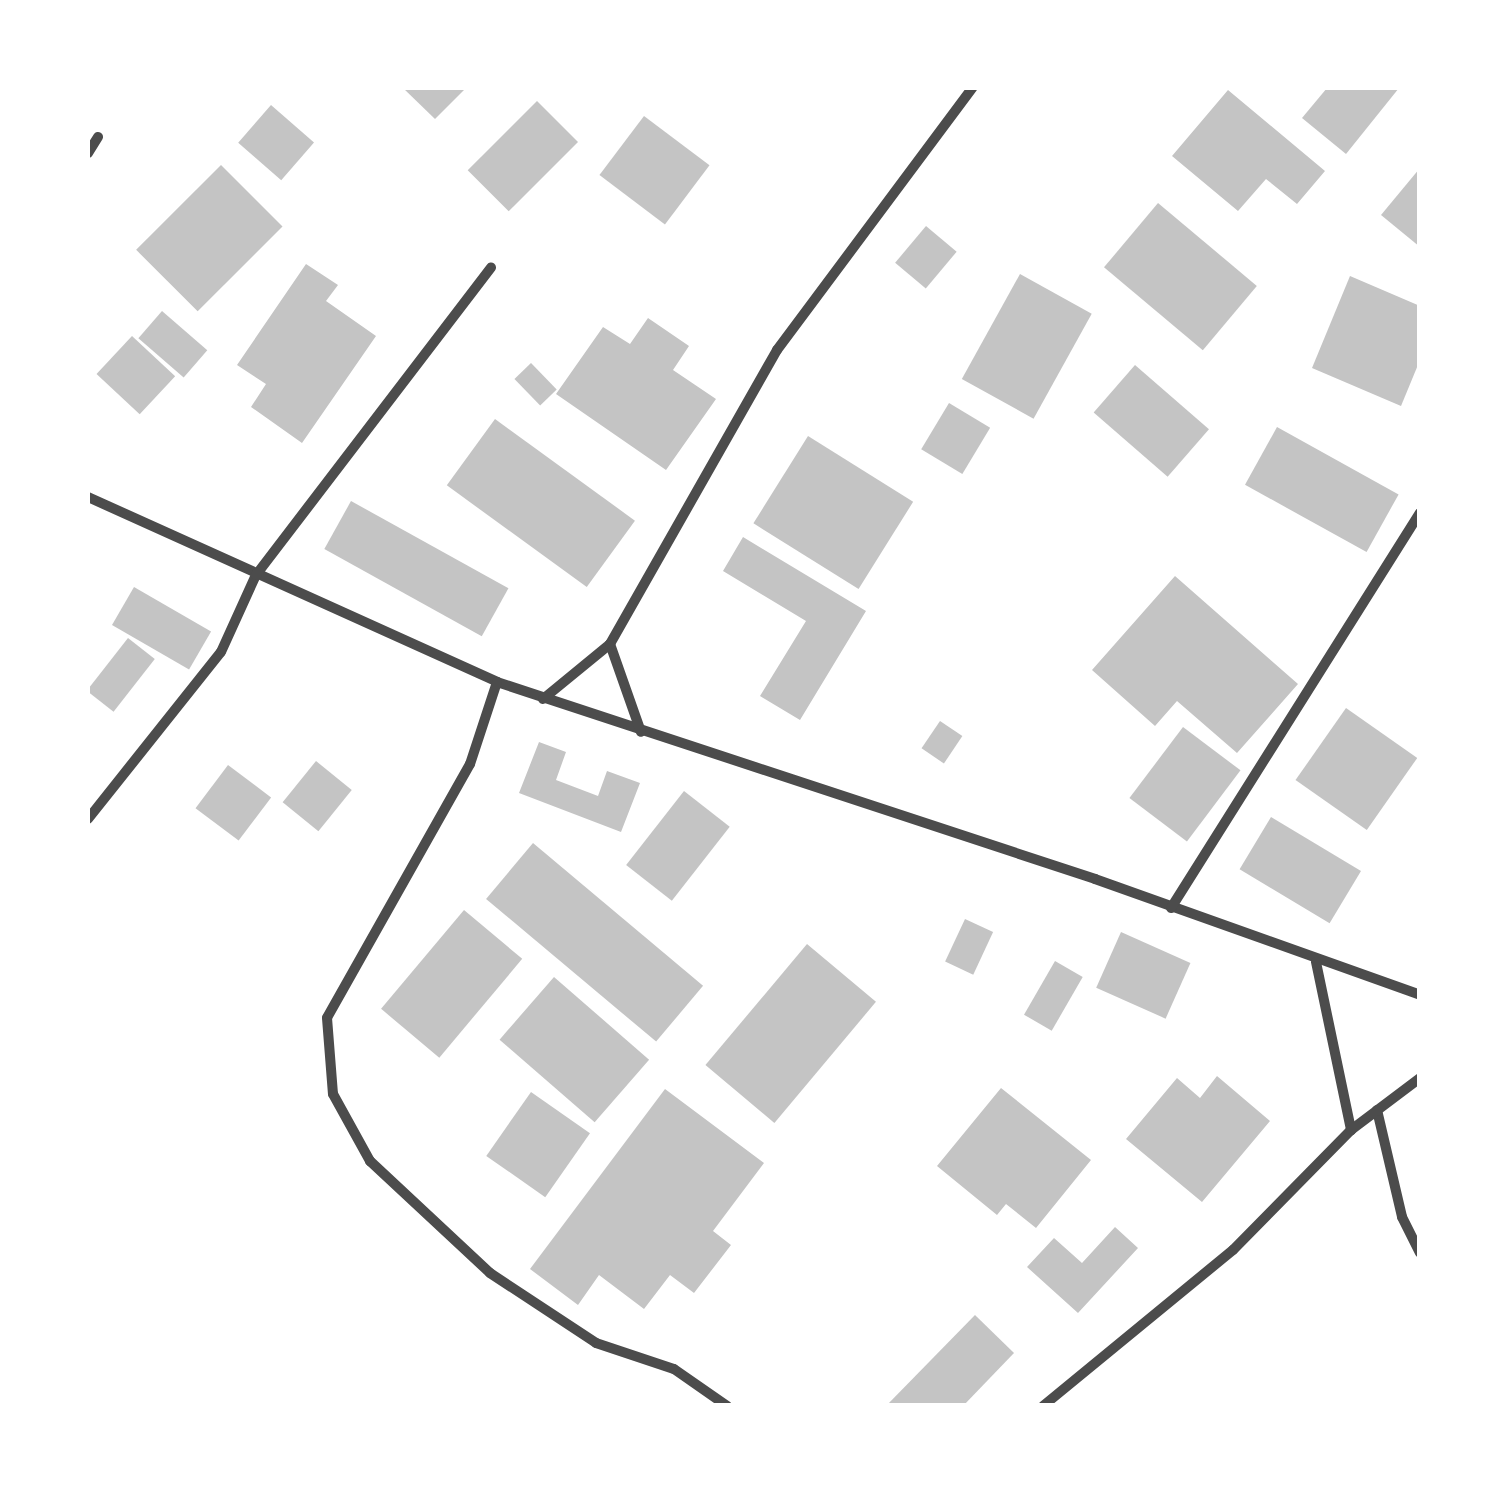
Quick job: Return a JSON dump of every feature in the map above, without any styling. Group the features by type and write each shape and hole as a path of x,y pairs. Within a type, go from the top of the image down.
{"street":[{"path":"543,699 610,644 777,350 972,88"},
{"path":"88,153 98,137"},
{"path":"88,819 221,652 256,575 491,268"},
{"path":"88,498 497,682 1420,995"},
{"path":"1171,908 1420,513"},
{"path":"610,644 641,732"},
{"path":"497,682 470,764 326,1018 332,1094 370,1161 490,1273 596,1343 674,1369 727,1406"},
{"path":"1316,962 1351,1130"},
{"path":"1043,1406 1233,1250 1351,1130 1420,1078"},
{"path":"1377,1110 1402,1217 1420,1253"}],"building":[{"path":"403,88 466,88 435,119"},
{"path":"1327,88 1399,88 1346,154 1302,118"},
{"path":"1228,90 1325,171 1297,204 1266,179 1238,211 1172,156"},
{"path":"537,101 578,142 509,211 468,170"},
{"path":"271,105 314,142 281,180 238,143"},
{"path":"644,116 709,165 665,224 599,175"},
{"path":"221,165 283,227 198,311 136,250"},
{"path":"1420,168 1420,247 1381,215"},
{"path":"1158,203 1257,286 1203,350 1104,267"},
{"path":"926,226 957,252 926,288 895,263"},
{"path":"306,264 338,285 326,301 376,336 302,443 251,407 266,384 237,365"},
{"path":"1020,274 1092,314 1034,419 962,379"},
{"path":"1350,276 1420,306 1420,360 1401,406 1312,368"},
{"path":"162,311 207,350 184,378 138,338"},
{"path":"648,318 689,346 673,370 716,399 666,470 556,394 603,327 630,344"},
{"path":"132,336 175,376 140,414 97,374"},
{"path":"531,363 557,390 540,406 514,379"},
{"path":"1135,365 1209,429 1168,477 1094,413"},
{"path":"949,403 990,428 962,474 921,449"},
{"path":"495,419 635,521 587,587 447,485"},
{"path":"1277,427 1399,494 1367,552 1245,485"},
{"path":"808,436 913,502 859,589 753,523"},
{"path":"351,501 508,588 482,636 324,549"},
{"path":"743,537 866,611 800,720 760,696 806,621 723,571"},
{"path":"1175,576 1298,684 1237,753 1177,701 1155,726 1092,670"},
{"path":"134,587 211,632 189,670 112,625"},
{"path":"128,638 155,659 114,712 88,689"},
{"path":"1346,708 1417,758 1367,830 1296,780"},
{"path":"940,721 962,736 944,763 922,748"},
{"path":"1183,727 1241,770 1187,841 1129,798"},
{"path":"539,742 566,752 556,780 598,796 607,771 640,783 621,832 519,793"},
{"path":"316,761 352,790 318,831 283,802"},
{"path":"228,765 271,797 239,841 196,808"},
{"path":"684,791 730,827 672,901 626,865"},
{"path":"1271,817 1361,871 1330,923 1240,869"},
{"path":"533,843 703,986 656,1042 486,899"},
{"path":"464,910 522,959 439,1058 381,1009"},
{"path":"965,919 993,932 973,975 945,962"},
{"path":"1121,932 1190,963 1166,1019 1096,988"},
{"path":"807,944 876,1002 774,1123 705,1065"},
{"path":"1055,961 1083,977 1052,1031 1024,1015"},
{"path":"554,977 649,1060 595,1122 500,1040"},
{"path":"1217,1076 1270,1121 1202,1202 1126,1139 1177,1078 1200,1098"},
{"path":"1001,1088 1091,1160 1036,1228 1006,1204 997,1215 937,1166"},
{"path":"665,1089 764,1163 713,1231 731,1245 694,1293 670,1275 644,1309 599,1275 578,1305 530,1269"},
{"path":"531,1092 590,1133 545,1197 486,1156"},
{"path":"1115,1227 1138,1248 1078,1313 1027,1267 1054,1238 1082,1263"},
{"path":"975,1315 1014,1353 963,1406 886,1406"}]}
